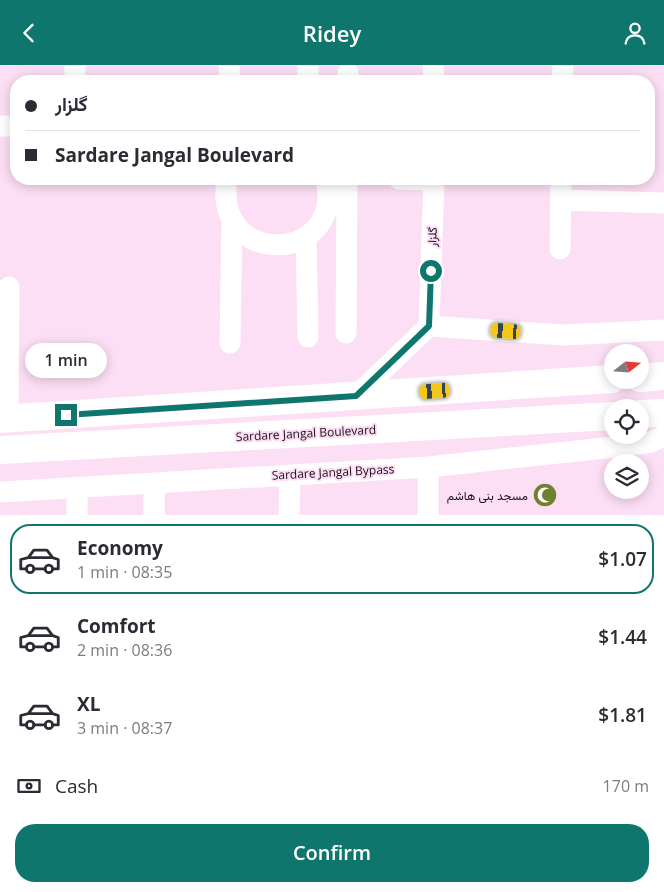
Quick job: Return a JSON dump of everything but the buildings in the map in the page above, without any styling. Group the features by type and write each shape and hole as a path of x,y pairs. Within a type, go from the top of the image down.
{"main road":[{"path":"649,377 664,376"},
{"path":"4,419 604,380"},
{"path":"649,414 664,413"},
{"name":"Sardare Jangal Boulevard","path":"0,450 604,416"}],"street":[{"path":"227,185 226,199 232,220 230,343"},
{"path":"232,220 243,233 257,242 274,245 291,244 306,236 318,225 326,211 327,185"},
{"path":"346,333 347,185"},
{"name":"گلزار","path":"429,326 434,185"},
{"path":"560,249 561,185"},
{"path":"561,200 664,203"},
{"path":"306,236 308,337"},
{"path":"4,419 9,287"},
{"path":"356,396 429,326 564,335 664,330"},
{"name":"Sardare Jangal Bypass","path":"0,492 428,467 623,446 651,442 664,437"},
{"path":"428,467 428,515"},
{"path":"290,475 290,515"},
{"path":"154,483 154,515"},
{"path":"77,487 77,515"}],"place":[{"name":"مسجد بنی هاشم","path":"545,495"}],"route":[{"path":"66,415 356,396 429,326 431,271"}]}
